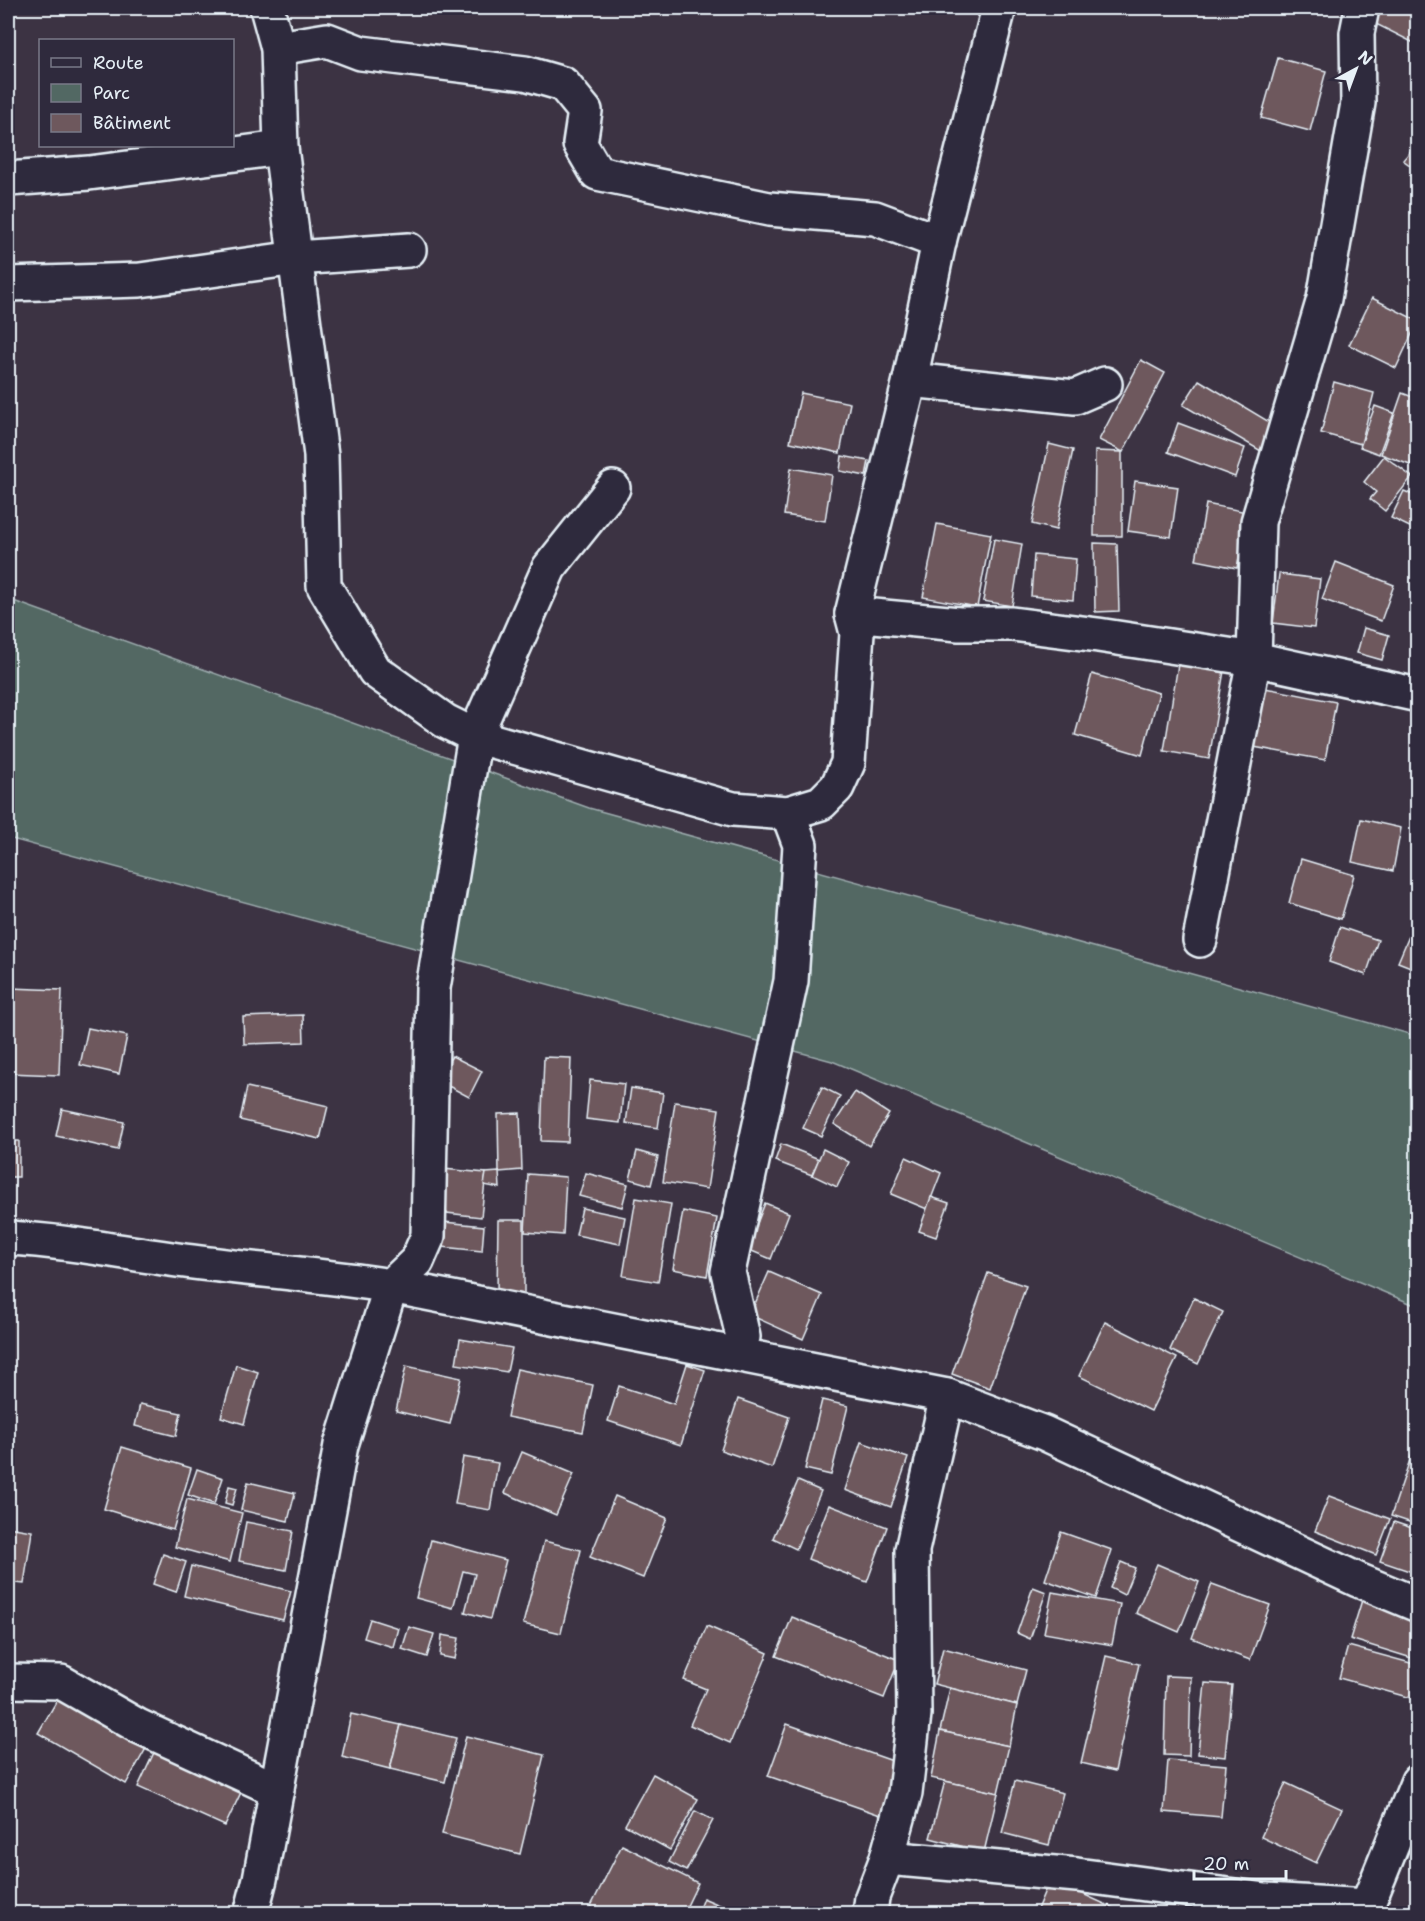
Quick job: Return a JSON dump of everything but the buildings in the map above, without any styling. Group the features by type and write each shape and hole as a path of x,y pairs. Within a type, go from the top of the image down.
{"street":[{"path":"267,8 278,48 281,148 321,455 324,586 375,671 445,721 475,735 733,809 788,813 821,803 837,788 848,763 857,633 852,614 910,380 939,242 999,8"},
{"path":"1200,940 1254,658 1258,522 1324,299 1358,103 1357,33 1362,8"},
{"path":"278,48 327,40 361,53 535,75 563,84 585,111 580,144 597,173 769,209 875,218 939,242"},
{"path":"8,179 89,173 281,148"},
{"path":"8,284 140,280 296,258 409,250"},
{"path":"910,380 1075,398 1105,384"},
{"path":"251,1914 260,1879 341,1444 391,1286 417,1261 428,1236 433,988 475,735 549,568 613,488"},
{"path":"852,614 959,624 1012,624 1254,658 1418,695"},
{"path":"736,1353 743,1337 728,1272 791,981 800,845 788,813"},
{"path":"8,1238 54,1241 162,1258 337,1277 391,1286 947,1396 1044,1433 1358,1580 1418,1605"},
{"path":"870,1914 872,1897 887,1858 905,1793 914,1714 912,1550 947,1396"},
{"path":"8,1682 61,1682 138,1726 277,1790"},
{"path":"887,1858 1077,1875 1266,1900 1365,1910 1418,1781"}],"green space":[{"path":"8,599 589,808 1417,1036 1417,1306 832,1061 8,838"}]}
